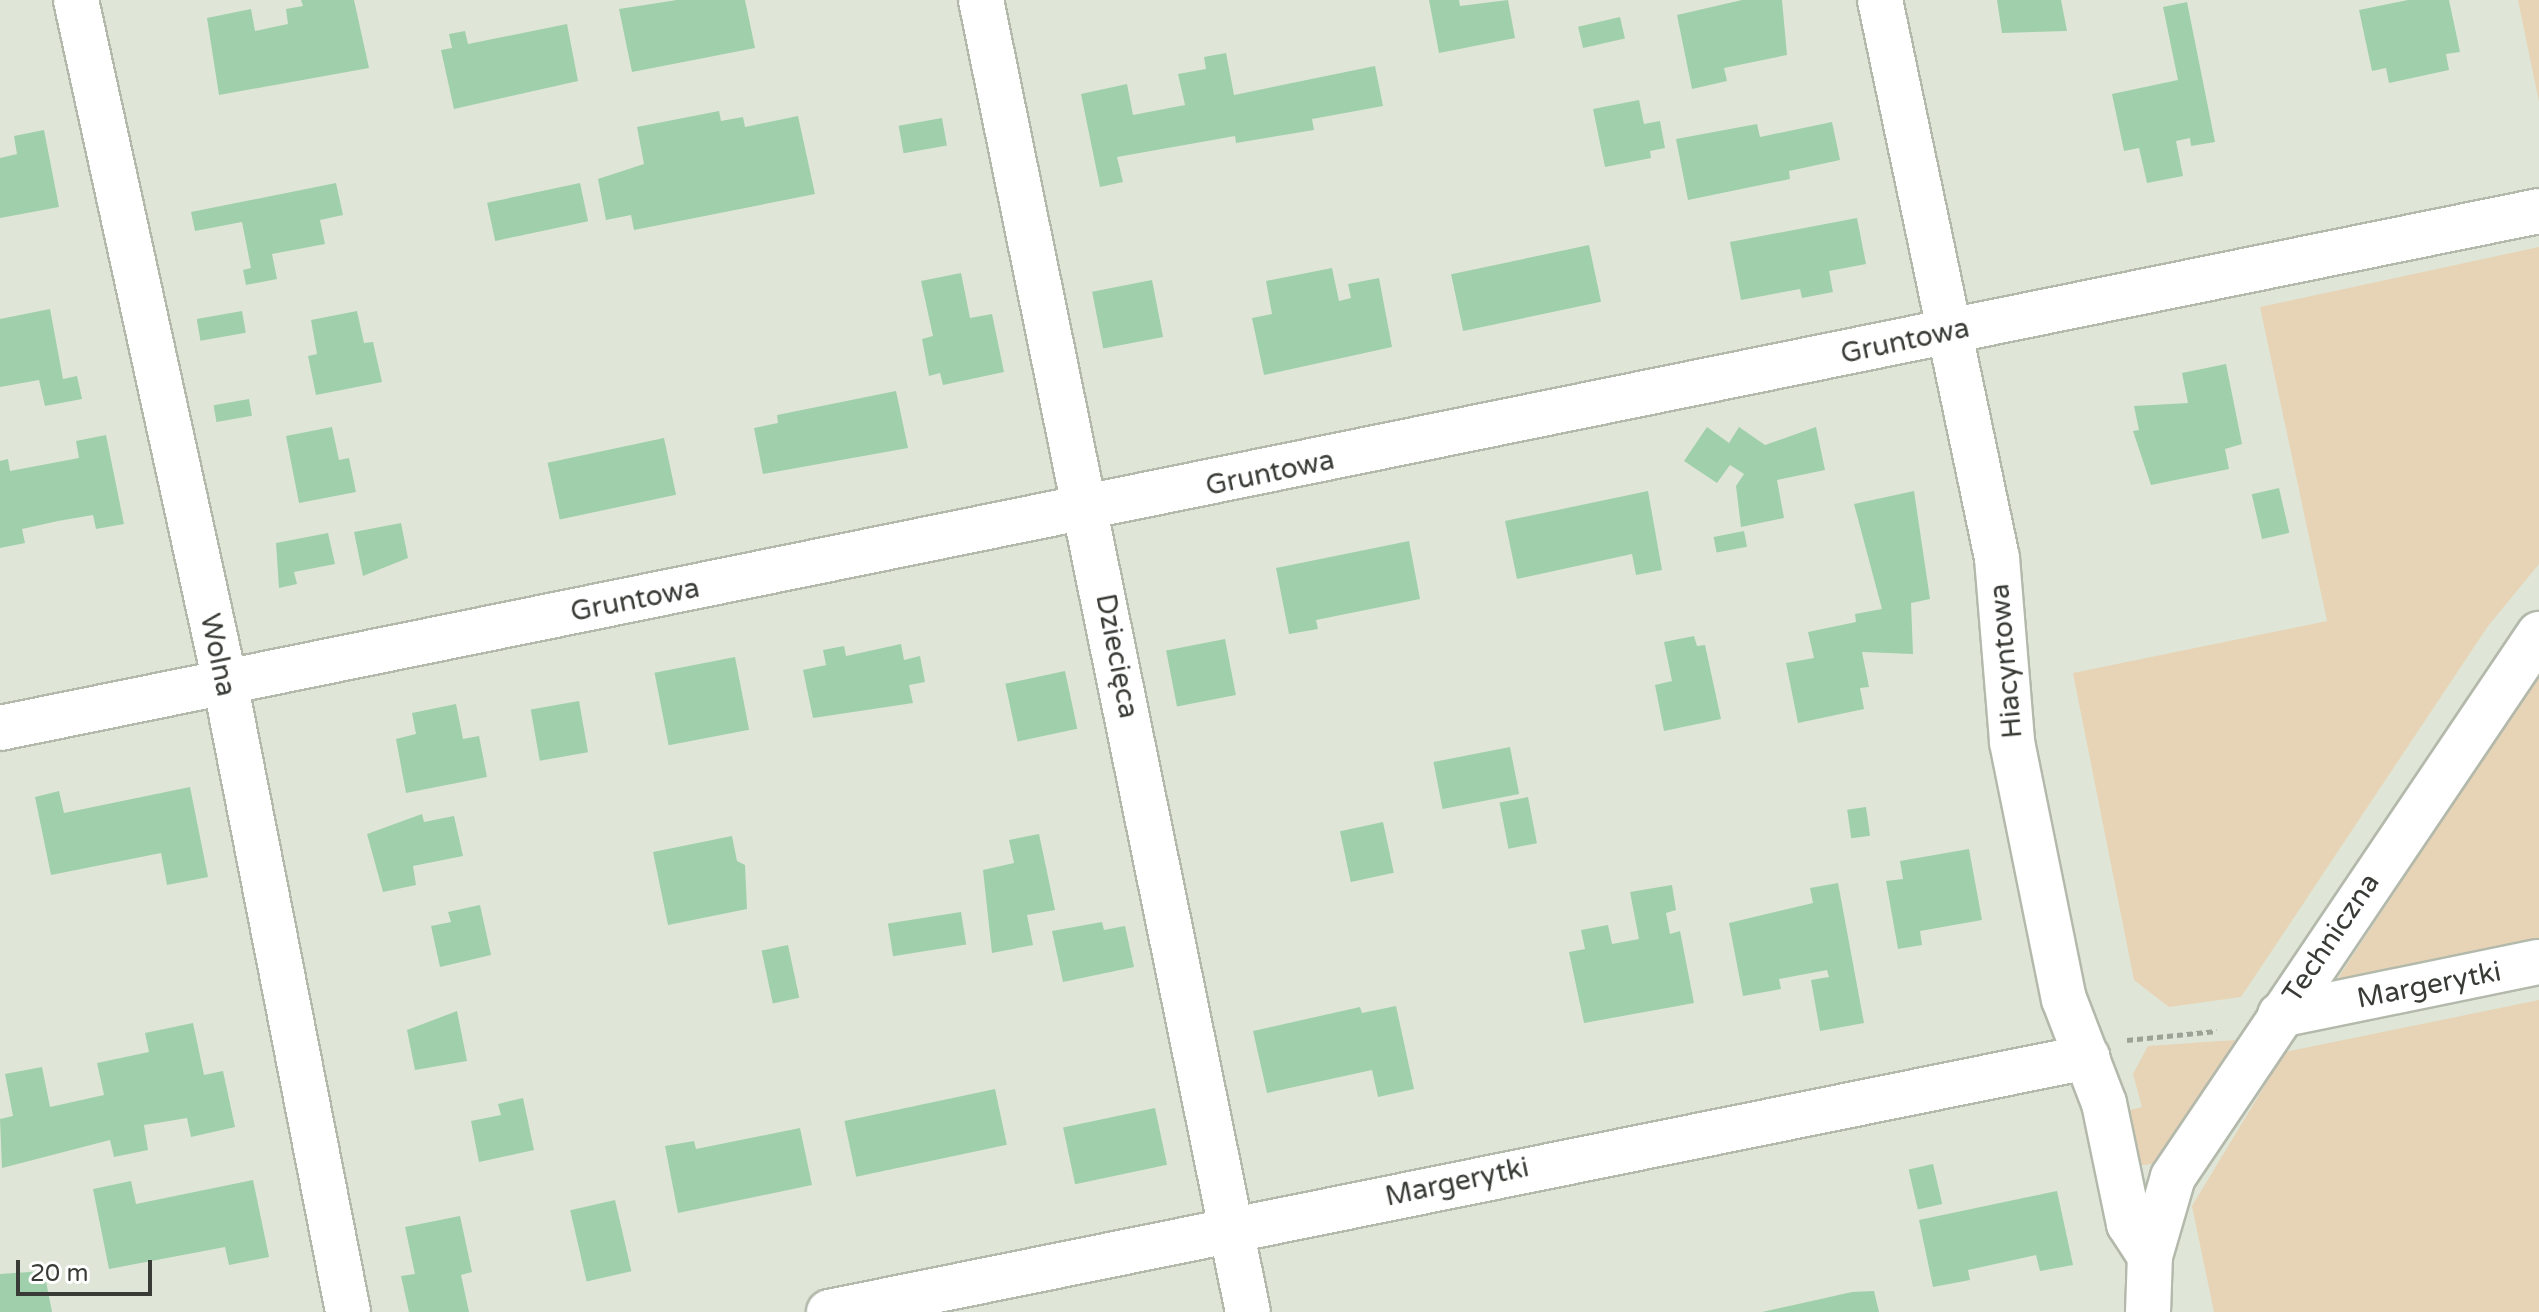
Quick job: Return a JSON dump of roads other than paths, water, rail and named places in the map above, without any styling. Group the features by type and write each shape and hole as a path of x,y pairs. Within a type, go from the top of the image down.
{"street":[{"name":"Wolna","path":"76,0 225,682 348,1312"},
{"name":"Dziecięca","path":"981,0 1088,511 1248,1312"},
{"name":"Hiacyntowa","path":"1880,0 1997,558 2012,742 2064,999 2104,1103 2129,1224 2150,1256"},
{"name":"Gruntowa","path":"0,728 1088,511 2539,211"},
{"name":"Techniczna","path":"2150,1256 2173,1177 2539,634"},
{"name":"Margerytki","path":"2280,1015 2539,962"},
{"name":"Margerytki","path":"829,1312 2084,1051"},
{"path":"2148,1312 2150,1256"}]}
